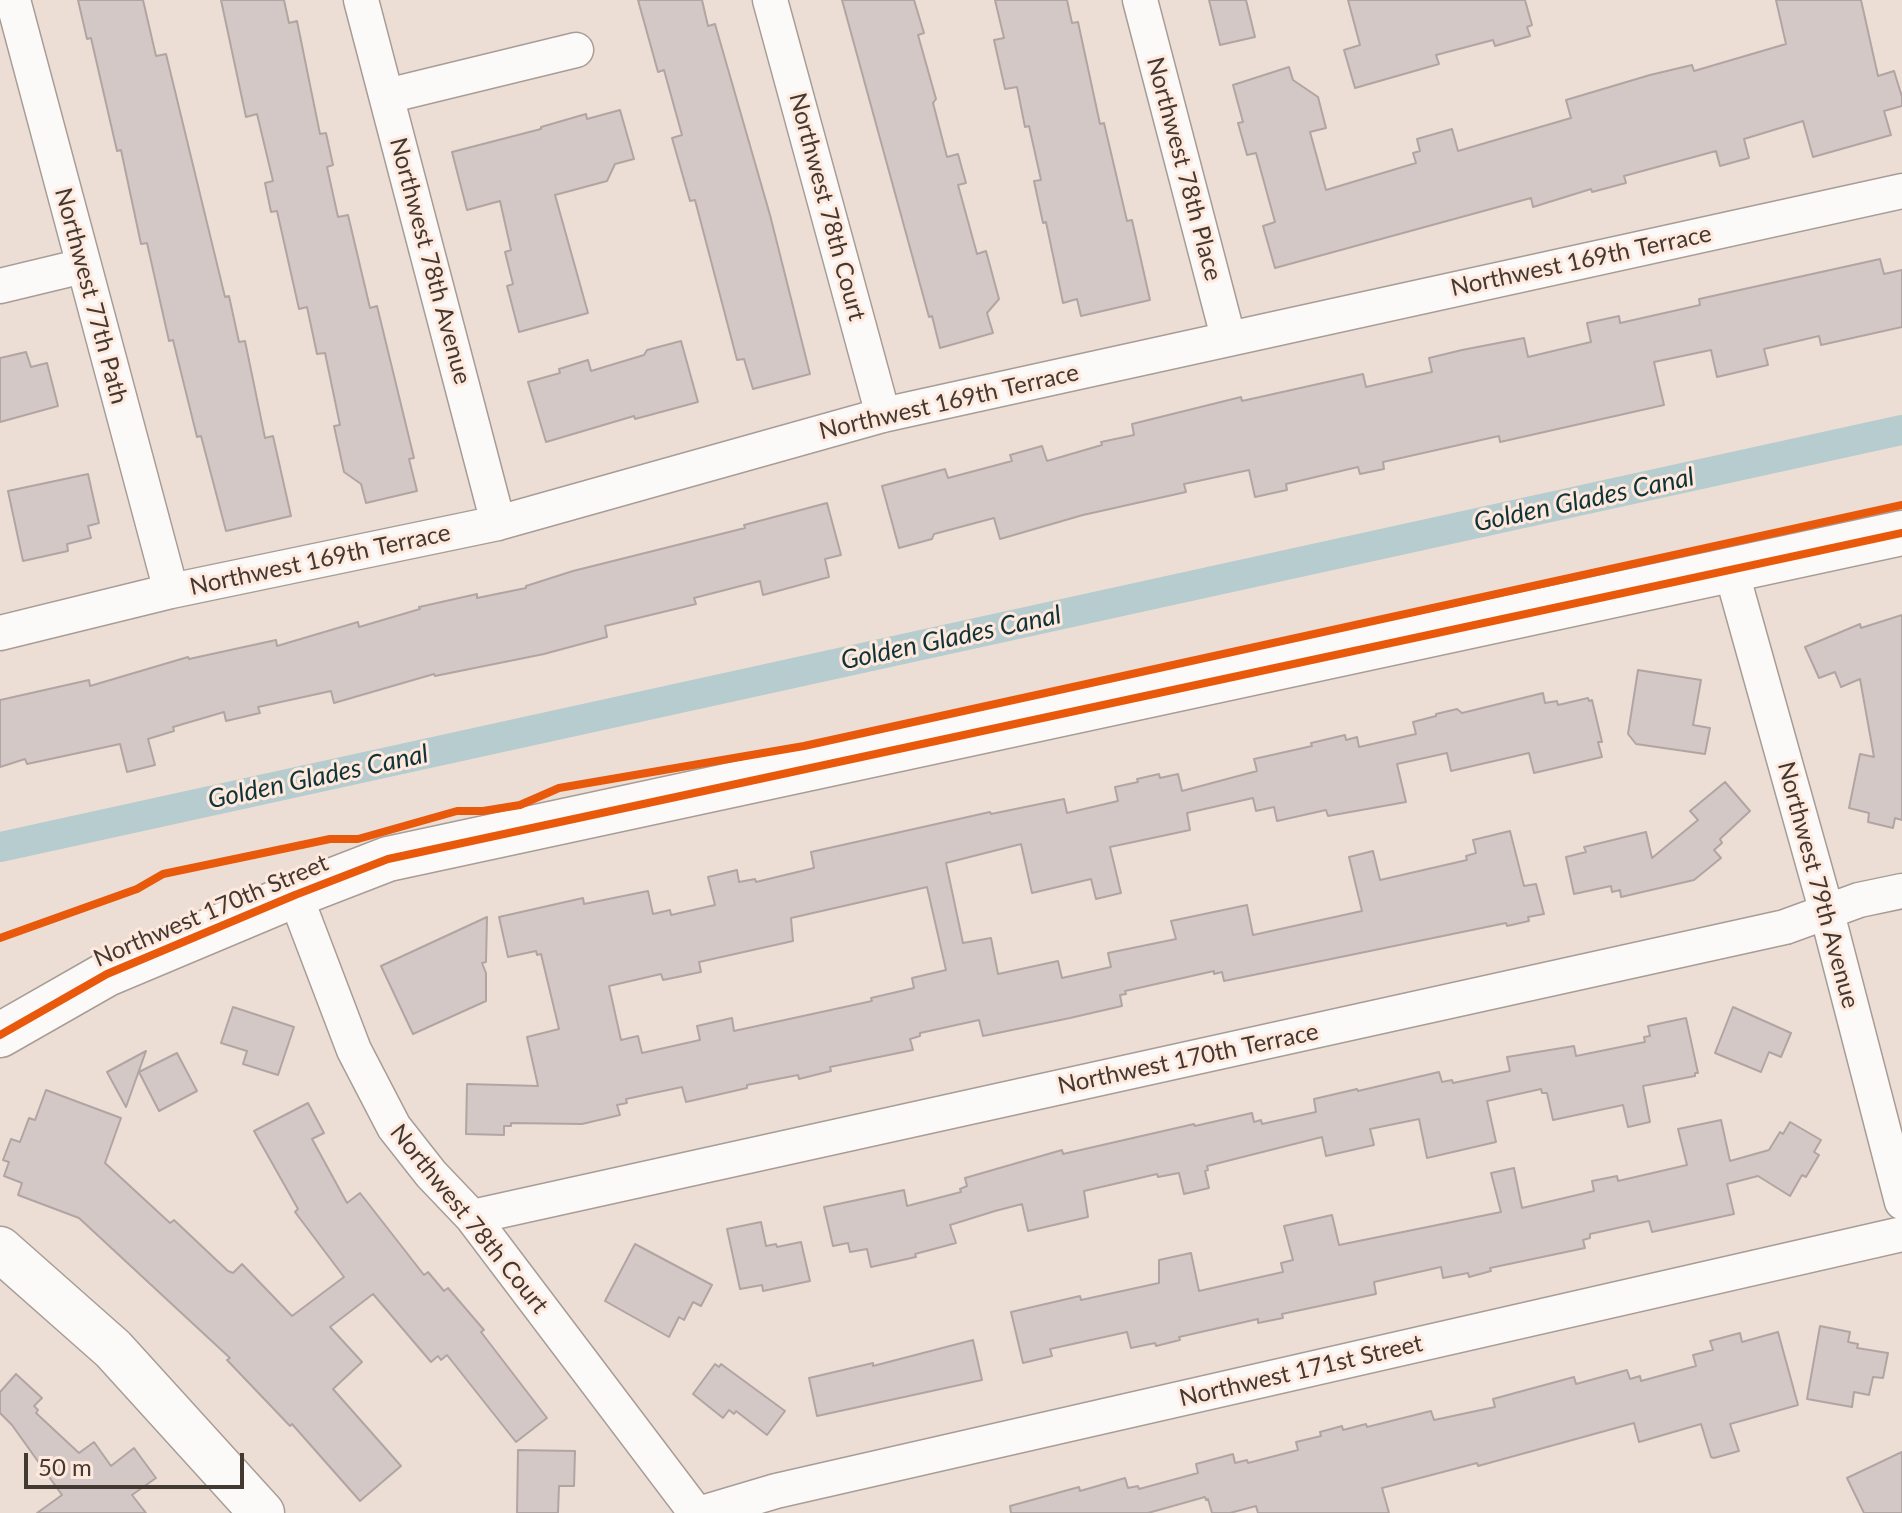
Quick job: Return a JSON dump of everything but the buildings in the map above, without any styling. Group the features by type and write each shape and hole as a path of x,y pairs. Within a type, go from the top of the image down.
{"street":[{"name":"Northwest 77th Path","path":"13,0 171,591"},
{"name":"Northwest 78th Avenue","path":"361,0 498,523"},
{"name":"Northwest 78th Court","path":"770,0 883,415"},
{"name":"Northwest 78th Place","path":"1140,0 1228,337"},
{"path":"387,96 576,50"},
{"name":"Northwest 169th Terrace","path":"0,633 171,591 498,523 883,415 1902,191"},
{"path":"0,286 83,266"},
{"name":"Northwest 170th Street","path":"0,1035 107,974 388,859 1902,533"},
{"name":"Northwest 79th Avenue","path":"1731,570 1827,913 1902,1202"},
{"name":"Northwest 170th Terrace","path":"472,1217 1785,927 1859,900 1902,891"},
{"name":"Northwest 78th Court","path":"295,895 354,1050 394,1127 431,1174 472,1217 696,1513"},
{"name":"Northwest 171st Street","path":"702,1513 792,1487 1902,1234"},
{"path":"0,1249 113,1349 262,1513"}],"waterway":[{"name":"Golden Glades Canal","path":"0,847 1902,430"}],"cycle path":[{"path":"0,938 137,889 163,874 330,839 358,839 457,811 483,811 520,805 559,788 804,746 1902,505"},
{"path":"0,1035 107,974 388,859 1902,533"}]}
